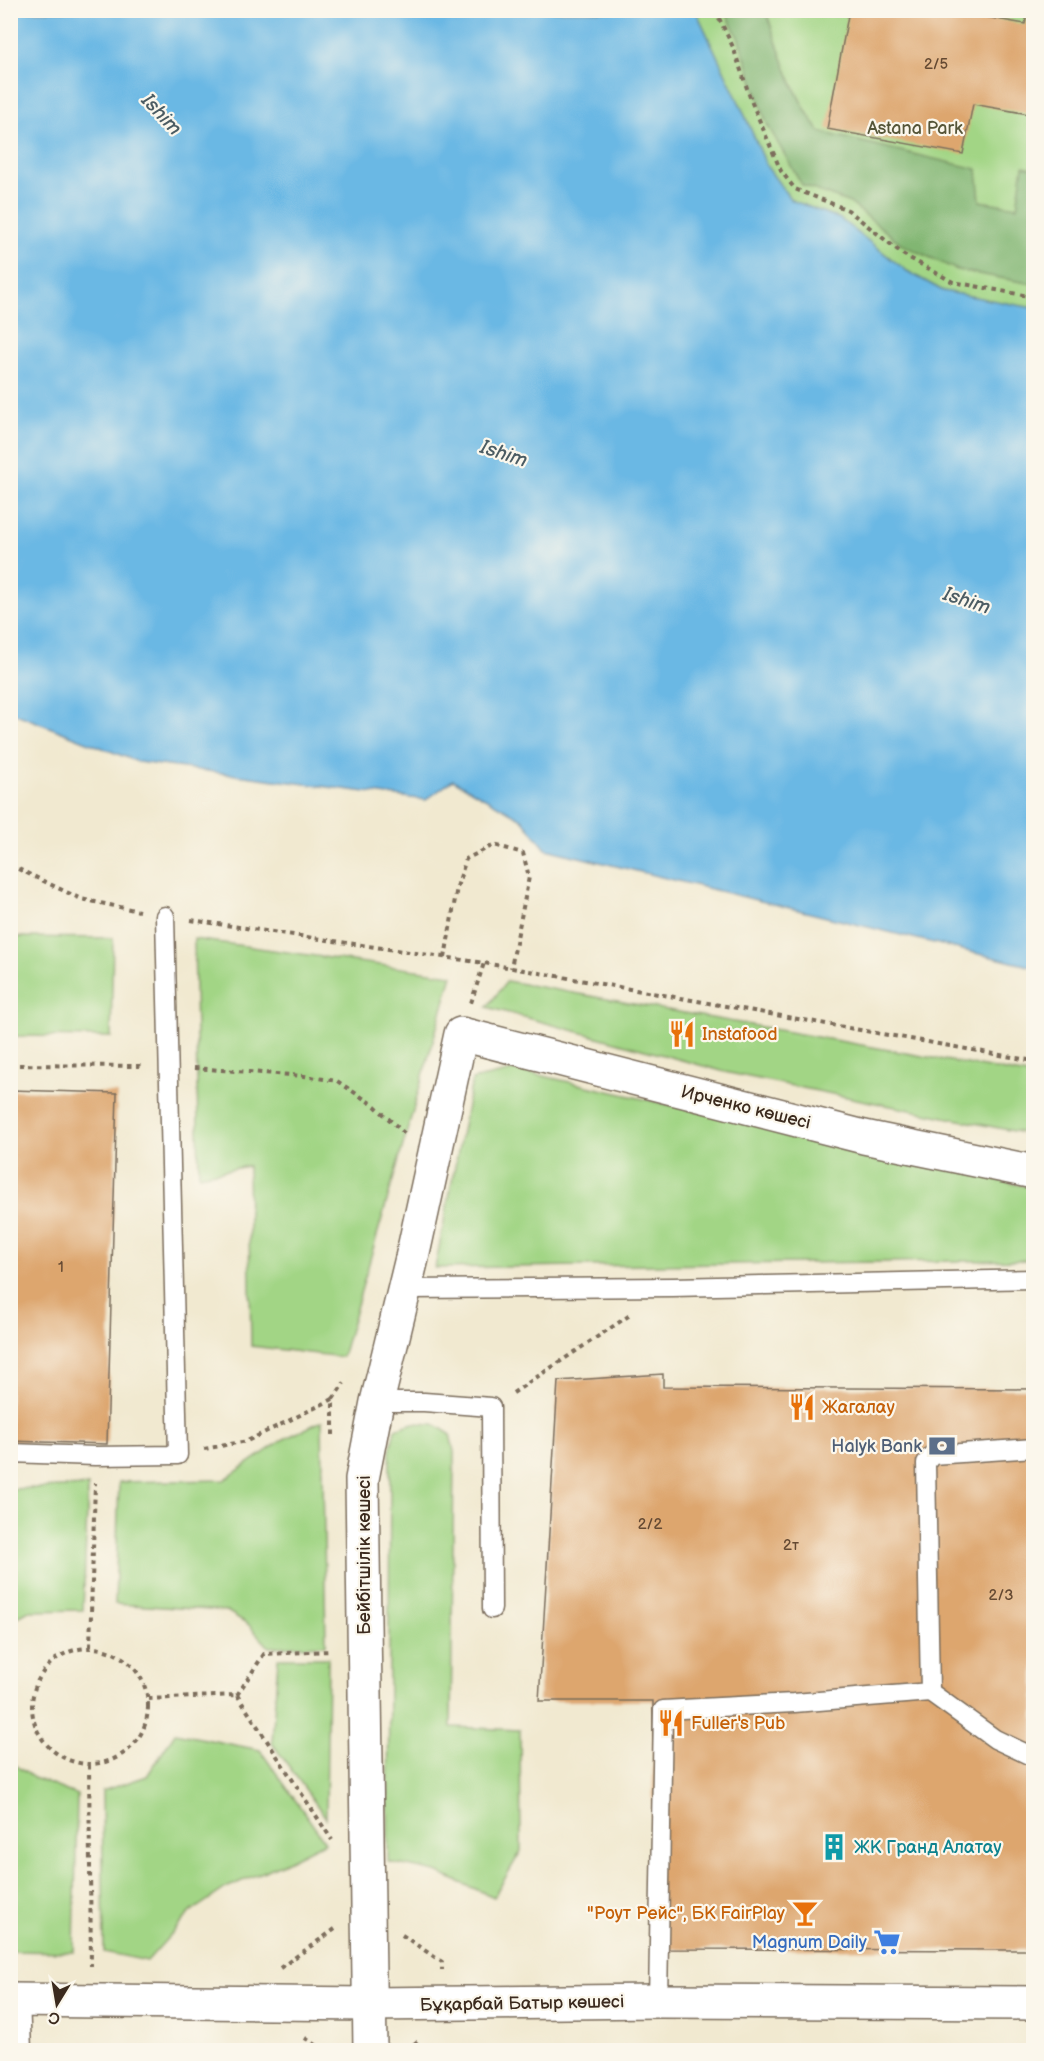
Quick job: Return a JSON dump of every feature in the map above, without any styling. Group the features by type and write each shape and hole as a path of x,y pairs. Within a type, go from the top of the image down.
{"street":[{"name":"Ирченко көшесі","path":"461,1034 864,1137 1034,1172"},
{"name":"Бейбітшілік көшесі","path":"370,2050 362,1479 377,1402 405,1288 461,1034"},
{"name":"Бұқарбай Батыр көшесі","path":"15,2000 369,2004 658,2001 1034,2003"}],"lane":[{"path":"10,1453 95,1456 178,1455 165,916"},
{"path":"405,1288 673,1287 1034,1280"},
{"path":"377,1402 424,1402 491,1407 492,1609"},
{"path":"930,1692 926,1463 932,1455 1034,1448"},
{"path":"658,2001 663,1710 794,1703 930,1692 995,1739 1029,1755 1034,1755"},
{"path":"15,2000 22,2050"}],"path":[{"path":"715,10 733,46 752,103 781,171 795,189 848,210 903,255 953,282 1034,297"},
{"path":"446,958 457,887 466,859 494,845 523,853 530,877 511,968"},
{"path":"10,865 81,899 165,916 511,968 1034,1061"},
{"path":"10,1065 169,1066 304,1076 337,1081 375,1106 410,1138"},
{"path":"491,1407 673,1287"},
{"path":"178,1455 247,1441 333,1399 333,1447"},
{"path":"90,1647 95,1456"},
{"path":"90,1647 107,1650 122,1657 135,1668 143,1682 148,1699 148,1715 143,1731 134,1745 121,1756 106,1763 89,1765 73,1762 58,1755 45,1744 36,1730 31,1714 36,1681 46,1667 58,1657 74,1650 90,1647"},
{"path":"237,1695 264,1654 335,1651"},
{"path":"148,1699 237,1695"},
{"path":"237,1695 338,1849"},
{"path":"89,1765 92,1976"}],"green space":[{"name":"Astana Park","path":"696,11 1033,11 1033,308 943,291 907,271 840,219 791,200 767,167"},
{"path":"725,11 766,11 795,89 820,132 977,169 980,201 1017,207 1023,166 1033,168 1033,284 957,270 903,245 850,203 802,185 767,124 739,39"},
{"path":"11,937 113,938 111,1037 11,1036"},
{"path":"194,939 452,975 342,1357 251,1346 248,1166 199,1175"},
{"path":"507,981 1033,1076 1033,1135 729,1073 487,1007"},
{"path":"517,1070 1033,1188 1033,1260 435,1268 472,1080"},
{"path":"322,1421 326,1645 269,1647 248,1624 227,1611 115,1604 119,1482 224,1480 284,1439"},
{"path":"413,1423 434,1424 450,1434 454,1452 451,1727 520,1730 521,1851 494,1897 436,1872 388,1862 390,1451 395,1429"},
{"path":"88,1486 83,1610 29,1611 11,1621 11,1489"},
{"path":"278,1658 328,1658 326,1818 272,1743"},
{"path":"175,1733 260,1750 325,1842 226,1888 192,1911 147,1961 104,1952 102,1791 147,1776"},
{"path":"10,1762 34,1778 77,1795 74,1952 11,1951"}],"water":[{"name":"Ishim","path":"10,11 696,11 767,167 791,200 840,219 907,271 943,291 1033,308 1033,967 546,849 522,819 453,780 426,800 138,762 11,712"}],"building":[{"path":"849,10 957,10 957,12 1025,24 1028,10 1034,10 1034,115 973,104 963,154 827,129"},
{"path":"10,1090 117,1093 107,1444 10,1441"},
{"path":"663,1374 663,1387 1034,1389 1034,1950 652,1949 653,1701 539,1701 558,1381"}],"place":[{"name":"Instafood","path":"682,1034"},
{"name":"Жагалау","path":"802,1407"},
{"name":"Halyk Bank","path":"942,1446"},
{"name":"Fuller's Pub","path":"671,1723"},
{"name":"ЖК Гранд Алатау","path":"834,1847"},
{"name":"\"Роут Рейс\", БК FairPlay","path":"805,1913"},
{"name":"Magnum Daily","path":"887,1942"}]}
